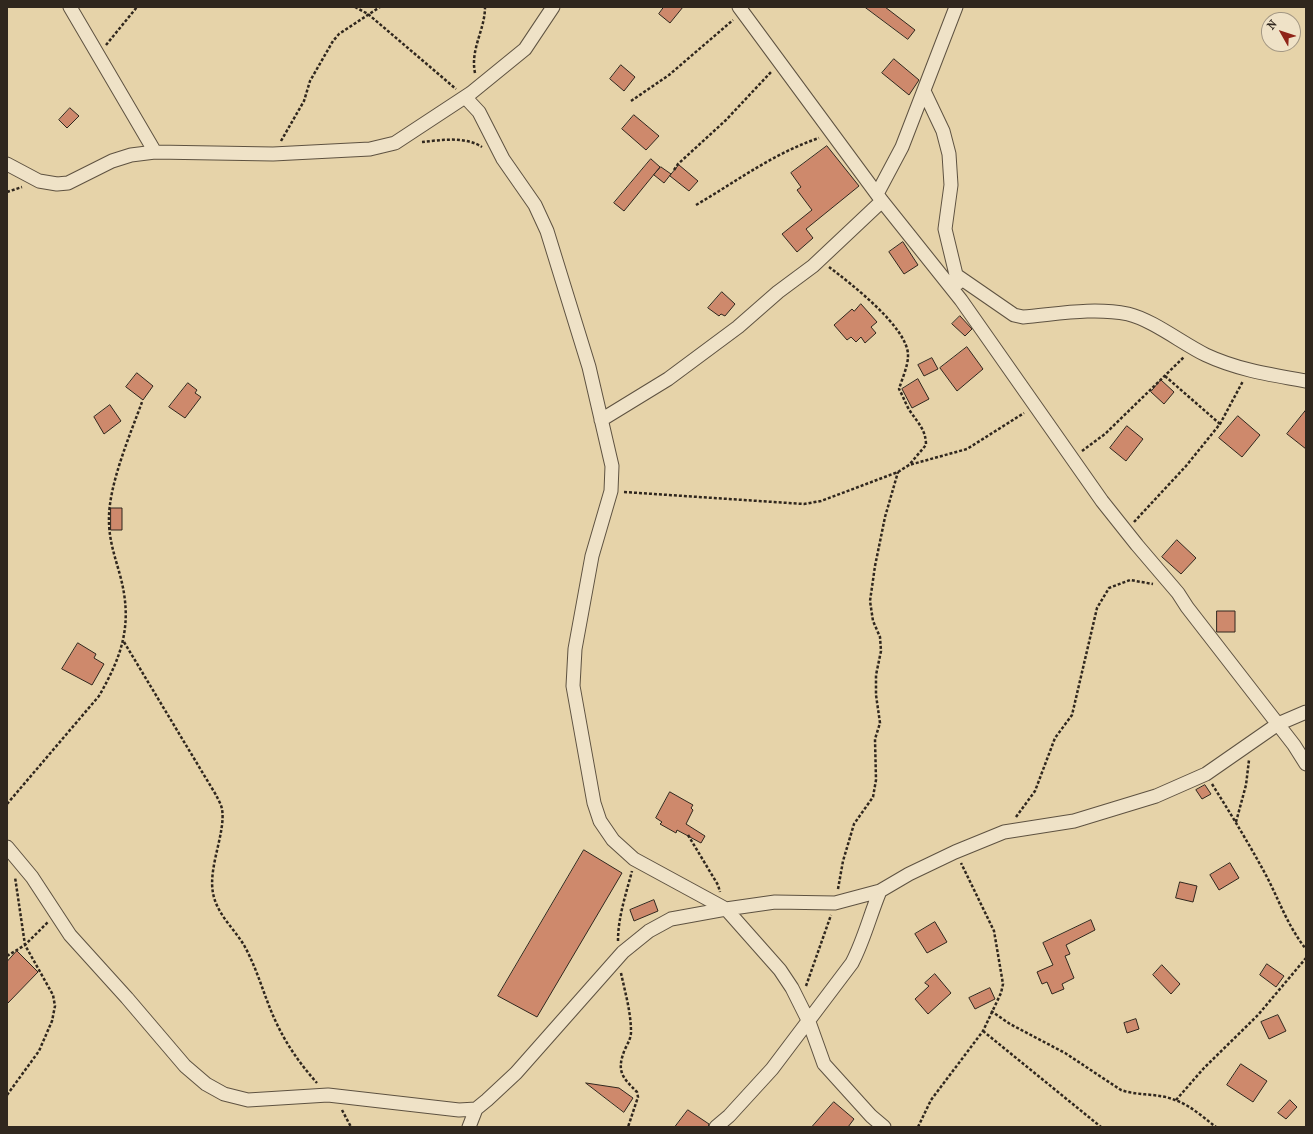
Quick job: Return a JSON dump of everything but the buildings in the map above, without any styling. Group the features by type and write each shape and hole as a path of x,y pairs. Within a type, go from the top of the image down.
{"street":[{"path":"70,7 97,56 155,152"},
{"path":"7,164 39,181 57,184 68,183 112,161 131,155 155,152 273,154 370,149 395,143 465,97 525,49 553,7"},
{"path":"601,420 703,354 738,327 778,292 814,266 879,198 902,147 956,7"},
{"path":"740,9 833,133 879,198 961,300 1072,459 1125,531 1178,593 1278,724 1306,764"},
{"path":"924,91 943,131 949,154 951,185 945,229 961,300"},
{"path":"465,97 478,112 503,159 535,205 547,231 589,367 612,466 611,491 592,556 575,649 572,686 594,803 600,821 612,840 634,859 723,907 780,970 809,1022 824,1064 870,1116 884,1127"},
{"path":"956,275 1014,315 1023,317 1083,311 1129,314 1207,356 1248,371 1306,381"},
{"path":"7,847 32,877 70,935 83,951 127,998 185,1066 206,1084 224,1094 248,1100 328,1095 459,1110 473,1121 617,957 648,931 671,919 723,907 775,902 835,903 880,891 909,874 955,852 1004,832 1074,821 1156,796 1206,774 1278,724 1306,712"},
{"path":"716,1127 729,1116 772,1069 809,1022 852,963 860,947 870,914 880,891"}],"path":[{"path":"97,56 137,7"},
{"path":"355,7 368,14 465,97"},
{"path":"273,154 304,101 310,82 333,41 368,14 380,7"},
{"path":"480,86 474,71 473,58 483,25 486,7"},
{"path":"630,101 659,82 696,54 740,9"},
{"path":"674,170 678,164 750,96 779,63"},
{"path":"696,205 769,159 797,146 833,133"},
{"path":"417,143 443,139 463,141 477,144 503,159"},
{"path":"611,491 658,496 715,497 804,504 820,501 898,472 909,464 926,445 926,438 920,422 910,411 899,389 908,355 904,340 870,299 830,267 822,264 814,266"},
{"path":"1072,459 1104,434 1193,348"},
{"path":"1125,531 1186,466 1220,424 1248,371"},
{"path":"1165,376 1220,424"},
{"path":"7,804 99,696 108,680 124,642 127,612 120,576 111,546 108,521 111,500 120,462 142,402"},
{"path":"909,464 967,449 1035,406"},
{"path":"800,1004 835,903 843,861 854,824 873,797 876,780 875,746 880,723 876,695 876,674 881,651 880,637 873,621 870,601 875,566 884,524 898,472"},
{"path":"1004,832 1035,791 1055,738 1072,715 1097,608 1109,588 1130,580 1155,584"},
{"path":"124,642 216,795 222,809 221,824 212,875 213,893 217,905 243,943 253,962 275,1020 290,1049 305,1070 328,1095"},
{"path":"1236,822 1248,773 1250,743"},
{"path":"1206,774 1236,822 1269,880 1285,915 1299,940 1306,949"},
{"path":"688,835 718,885 722,897 723,907"},
{"path":"918,1127 931,1100 983,1031 1001,994 1003,984 994,931 955,852"},
{"path":"628,1127 638,1097 637,1092 624,1079 621,1071 621,1061 631,1033 630,1015 617,957 618,927 634,859"},
{"path":"7,1095 39,1051 52,1022 55,1006 53,995 25,945 14,874"},
{"path":"7,956 25,945 57,914"},
{"path":"1176,1100 1204,1068 1258,1015 1306,958"},
{"path":"991,1012 1010,1024 1065,1053 1121,1090 1130,1093 1176,1100 1216,1127"},
{"path":"983,1031 1101,1127"}]}
